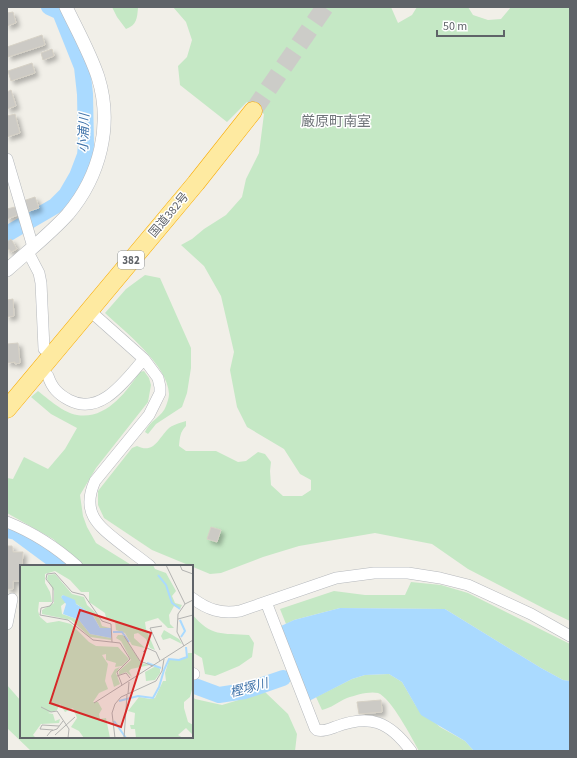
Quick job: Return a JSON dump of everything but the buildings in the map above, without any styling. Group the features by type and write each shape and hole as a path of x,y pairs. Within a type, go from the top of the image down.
{"highway":[{"name":"国道382号","path":"7,409 196,183 253,111"}],"street":[{"path":"7,270 67,215 85,190 97,163 103,138 105,125 103,103 98,78 66,7"},
{"path":"7,159 28,229 30,249 41,283 44,349"},
{"path":"89,310 144,359 158,378 160,393 149,415 95,481 90,492 90,502 95,520 103,530 149,565"},
{"path":"48,376 55,391 63,397 72,402 91,404 106,398 114,392 144,359"},
{"path":"7,522 38,538 76,565"},
{"path":"193,599 207,607 228,613 240,611 336,578 374,573 408,573 440,578 468,585 531,614 570,636"},
{"path":"7,624 12,599"},
{"path":"266,602 315,728 317,730 324,730 354,721 376,722 395,732 411,751"}],"green space":[{"path":"112,7 160,7 138,8 137,18 130,27 126,29"},
{"path":"173,7 391,7 398,23 412,15 417,7 468,7 473,15 488,20 501,19 511,7 570,7 570,621 468,569 432,544 375,533 299,546 263,557 221,573 210,574 193,567 193,565 188,565 152,550 104,518 98,505 98,491 132,448 137,446 143,448 152,447 170,428 176,424 186,421 186,426 181,435 179,446 186,451 216,451 238,462 246,461 258,452 265,454 271,462 271,485 283,496 302,496 311,490 311,480 300,474 284,449 247,427 237,407 230,370 234,352 221,296 204,266 181,245 226,215 242,197 246,179 259,153 264,114 247,102 227,122 180,85 178,66 187,57 192,40 186,22"},
{"path":"145,275 160,278 191,348 191,368 187,393 182,407 156,424 148,434 145,432 147,428 162,413 166,406 169,394 167,383 154,361 134,339 105,313 126,289"},
{"path":"144,371 149,378 151,385 148,402 96,468 80,495 83,516 96,543 131,565 82,565 53,539 7,513 7,478 13,479 24,457 48,469 65,449 77,428 51,414 31,397 38,391 56,405 72,414 87,415 97,413 106,409 122,396 140,372"},
{"path":"411,582 441,585 468,593 570,644 570,681 563,680 541,668 445,609 340,608 294,620 286,624 280,609 334,591 365,595 405,595"},
{"path":"193,615 205,627 211,630 224,634 249,635 254,643 252,657 239,666 215,676 205,674 202,658 193,653"},
{"path":"389,674 402,682 416,706 440,727 465,741 474,751 419,751 395,710 383,696 378,693 367,693 347,698 322,710 316,697 352,679 365,675"},
{"path":"7,685 20,700 20,738 193,738 193,697 195,699 222,705 265,692 288,714 297,734 295,751 31,751 7,728"}],"water":[{"path":"340,608 445,609 541,668 563,680 570,681 570,751 474,751 465,741 421,715 402,682 389,674 365,675 352,679 309,701 281,626 294,620"}],"waterway":[{"name":"小浦川","path":"7,234 55,206 66,195 77,176 85,155 85,94 82,67 60,12 49,7"},
{"name":"樫塚川","path":"7,530 16,532 61,565"},
{"name":"樫塚川","path":"193,685 219,695 245,691 283,678"}],"tunnel":[{"path":"253,111 325,7"}],"district":[{"name":"厳原町南室","path":"336,122"}]}
